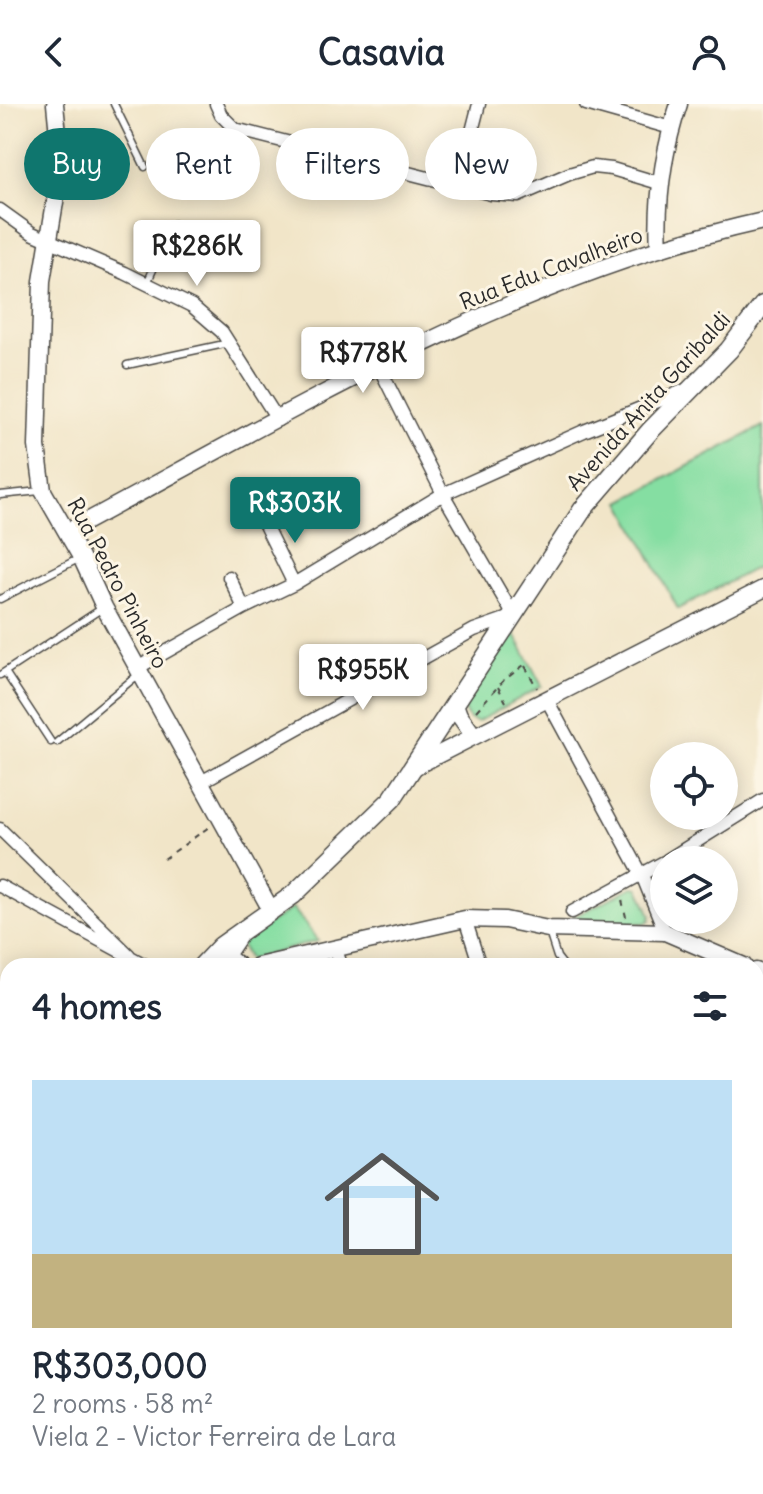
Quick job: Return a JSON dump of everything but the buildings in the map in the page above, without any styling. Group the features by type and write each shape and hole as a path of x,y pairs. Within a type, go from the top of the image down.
{"main road":[{"name":"Avenida Anita Garibaldi","path":"210,958 221,946 293,895 392,799 583,509 650,431 729,350 763,305"},
{"path":"228,958 227,952 237,937"}],"street":[{"name":"Rua Pedro Pinheiro","path":"55,104 59,144 57,190 42,281 37,446 43,491 271,910"},
{"path":"216,104 221,115 235,129 425,178"},
{"path":"473,128 479,104"},
{"path":"586,104 671,128"},
{"path":"659,249 659,183 679,104"},
{"path":"537,188 593,167 612,169 659,183"},
{"path":"0,210 32,233 192,306 213,322 229,343 278,420"},
{"name":"Rua Edu Cavalheiro","path":"67,532 378,365 576,279 659,249 763,221"},
{"path":"201,782 474,630 514,616 443,494 378,365"},
{"path":"140,669 244,608 294,584 443,494 693,387"},
{"path":"634,410 650,416 650,431"},
{"path":"264,523 294,584"},
{"path":"229,577 244,608"},
{"path":"414,767 469,730 763,589"},
{"path":"542,693 650,895"},
{"path":"455,704 469,730"},
{"path":"689,846 763,800"},
{"path":"0,829 129,955"},
{"path":"572,912 650,870"},
{"path":"0,886 134,958"},
{"path":"293,958 465,919 505,920 548,929 650,932"},
{"path":"465,919 477,958"},
{"path":"670,934 728,958"},
{"path":"336,948 339,958"}],"lane":[{"path":"114,104 145,167"},
{"path":"147,283 174,224"},
{"path":"127,365 229,343"},
{"path":"0,495 43,491"},
{"path":"0,599 81,557"},
{"path":"104,607 2,674 54,742 140,669"},
{"path":"548,929 558,958"}],"path":[{"path":"469,730 498,686 526,664 542,693"},
{"path":"498,675 503,681"},
{"path":"498,686 506,702"},
{"path":"164,859 221,818"},
{"path":"620,887 629,931"}],"green space":[{"path":"763,426 763,564 678,609 621,502"},
{"path":"513,631 542,686 477,722 469,719 462,707"},
{"path":"633,887 639,888 650,913 650,920 645,923 571,923 571,918"},
{"path":"293,908 318,941 256,958 248,958 240,943"}]}
